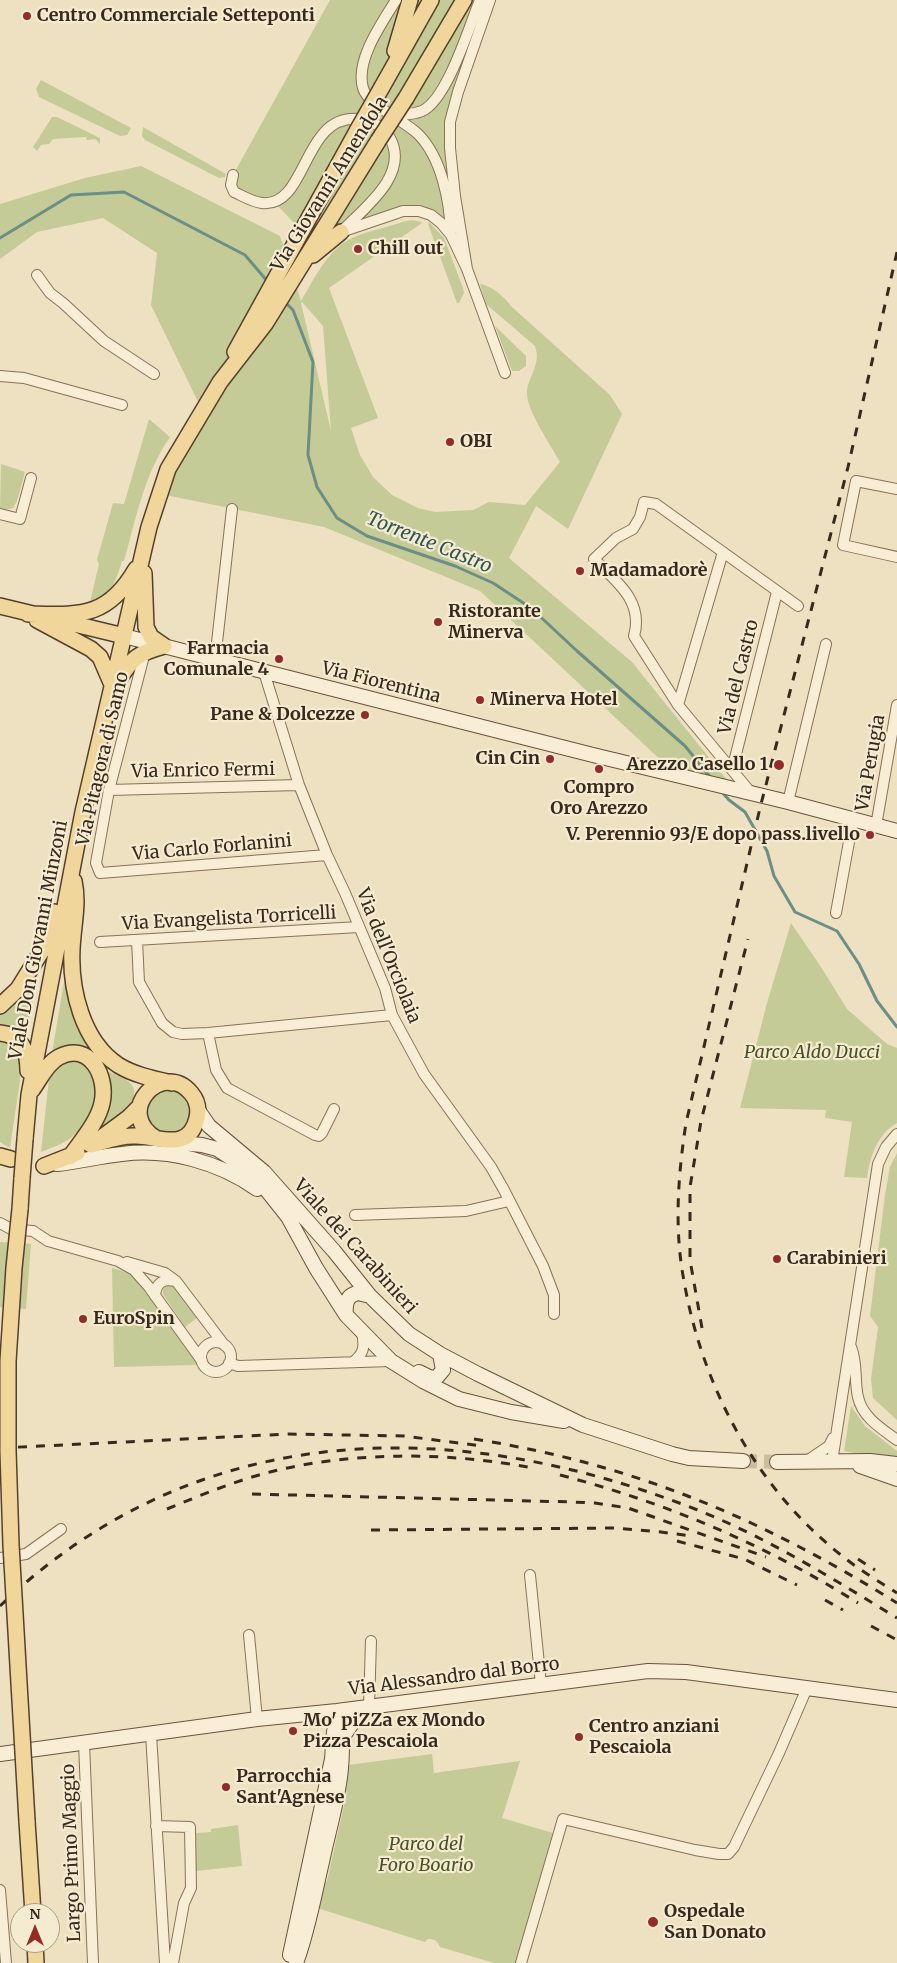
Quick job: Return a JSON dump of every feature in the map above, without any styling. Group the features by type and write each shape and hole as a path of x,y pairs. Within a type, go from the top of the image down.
{"main road":[{"path":"384,83 410,0"},
{"name":"Via Giovanni Amendola","path":"260,320 289,253 431,0"},
{"name":"Via Giovanni Amendola","path":"124,636 149,527 168,469 260,320 304,262 406,98 464,0"},
{"path":"304,262 341,232"},
{"path":"28,614 82,613 96,609 110,602 128,583 143,557"},
{"path":"143,557 146,627 151,637 164,646"},
{"name":"Via Fiorentina","path":"0,606 655,771 788,802 897,831"},
{"path":"28,614 49,628 91,649 100,658 113,687"},
{"name":"Viale Don Giovanni Minzoni","path":"32,1903 26,1821 19,1652 11,1545 8,1451 8,1361 14,1268 29,1096 83,812 124,636"},
{"path":"113,687 130,662 138,654 144,654 164,646"},
{"path":"0,1006 18,989 43,949 50,930 59,892 72,869"},
{"path":"72,869 77,897 72,948 72,975 83,1019 102,1051 119,1066 145,1077 183,1086 189,1090 197,1103 198,1110 196,1124 187,1135 174,1141 136,1136 119,1136 91,1145"},
{"path":"0,1033 12,1036 25,1048 28,1057 29,1096"},
{"path":"29,1096 50,1063 59,1057 69,1054 80,1054 133,1082 139,1091 139,1117 142,1126 149,1134 162,1140"},
{"path":"70,1157 102,1105 103,1079 90,1058"},
{"path":"44,1166 70,1157 91,1145 128,1118 139,1106 144,1094 149,1089 162,1083 172,1083"},
{"name":"Viale dei Carabinieri","path":"198,1110 208,1126 264,1172 334,1251 370,1296 409,1334 440,1354 584,1425 689,1458 743,1461"},
{"name":"Viale dei Carabinieri","path":"162,1140 202,1144 217,1149 230,1156 265,1188 284,1212 346,1315 394,1363 423,1381 459,1399 511,1412 584,1425"},
{"name":"Viale dei Carabinieri","path":"44,1166 82,1162 124,1154 167,1154 206,1164 249,1183 284,1212"},
{"path":"346,1315 345,1306 350,1297 358,1293 370,1296"},
{"path":"394,1363 406,1364 431,1378 437,1377 443,1370 440,1354"},
{"path":"777,1462 878,1462 897,1464"},
{"path":"849,1463 897,1479"},
{"name":"Via Alessandro dal Borro","path":"0,1754 257,1719 337,1711 648,1671 686,1672 897,1700"},
{"path":"288,1963 338,1736 369,1706"},
{"path":"296,1963 312,1910 337,1792 342,1761 337,1711"},
{"path":"318,1713 338,1736"}],"street":[{"path":"396,0 375,34 368,50 362,78 363,90 375,104 418,134 431,153 442,180 448,205 451,235"},
{"path":"388,112 397,114 415,113 422,111 435,101 446,83 480,0"},
{"path":"468,269 454,186 450,148 450,122 458,92 490,0"},
{"path":"233,175 231,185 234,192 254,202 264,204 274,202 289,191 321,135 330,126 338,121 350,119 360,119 375,124 387,133 393,144 395,155 394,170 385,186 341,232"},
{"path":"341,232 403,211 419,211 431,215 441,223 451,235 468,269 505,373"},
{"path":"37,275 50,293 104,341 154,374"},
{"path":"0,376 24,378 122,405"},
{"path":"0,514 20,519 31,478"},
{"path":"897,489 856,481 842,545 897,557"},
{"name":"Via del Castro","path":"752,794 678,705 634,636 637,624 634,607 628,594 594,559 616,538 633,529 640,517 644,502 656,504 798,606"},
{"path":"215,660 232,508"},
{"path":"678,705 723,552"},
{"name":"Via del Castro","path":"732,770 777,592"},
{"path":"788,802 826,644"},
{"name":"Via Pitagora di Samo","path":"100,873 96,863 109,790 144,654"},
{"name":"Via dell'Orciolaia","path":"264,672 299,785 326,855 360,927 385,988 392,1015 424,1074 491,1166 543,1266 554,1295 554,1314"},
{"name":"Via Perugia","path":"876,826 897,705"},
{"name":"Via Enrico Fermi","path":"109,790 299,785"},
{"path":"836,913 853,820"},
{"name":"Via Carlo Forlanini","path":"100,873 326,855"},
{"name":"Via Evangelista Torricelli","path":"100,942 360,927"},
{"path":"137,941 139,982 162,1023 173,1032 182,1034 208,1033 392,1015"},
{"path":"208,1033 216,1070 227,1088 319,1136 334,1109"},
{"path":"832,1462 878,1164 886,1147 897,1134"},
{"path":"355,1215 466,1211 509,1201"},
{"path":"0,1222 11,1228 34,1231 48,1241 118,1262 134,1270 156,1296 206,1368 215,1372 223,1370 229,1363 230,1354 176,1281 166,1273 131,1262 118,1262"},
{"path":"156,1296 156,1289 165,1279 176,1281"},
{"path":"353,1362 360,1358 363,1351 362,1333"},
{"path":"202,1361 202,1352 208,1345 216,1342 225,1346"},
{"path":"851,1346 856,1358 857,1392 860,1406 869,1418 897,1440"},
{"path":"229,1363 238,1366 353,1362 394,1363"},
{"path":"806,1462 829,1446 837,1430"},
{"path":"0,1558 26,1554 61,1529"},
{"path":"530,1576 541,1684"},
{"path":"248,1635 257,1719"},
{"path":"369,1706 371,1641"},
{"path":"521,1963 563,1819 696,1850 728,1854 734,1847 780,1753 807,1688"},
{"path":"151,1734 165,1963"},
{"name":"Largo Primo Maggio","path":"84,1743 93,1963"},
{"path":"156,1826 190,1827 191,1888 184,1903 174,1963"},
{"path":"0,1890 6,1963"}],"green space":[{"path":"330,0 490,0 450,122 467,269 451,235 419,211 341,232 294,279 301,301 325,261 345,242 362,234 404,221 415,220 422,223 329,288 378,418 351,428 360,455 373,477 392,495 418,508 435,512 473,510 489,502 525,505 560,462 528,402 527,389 537,360 535,346 486,304 480,284 498,292 512,307 610,395 622,414 568,529 536,506 509,558 632,662 727,780 666,765 480,591 324,527 160,494 202,410 151,305 157,253 103,218 37,232 0,259 0,204 85,178 141,166 280,236 287,257 301,230 274,202 234,192 233,175","holes":["302,302 323,326 331,431"]},
{"path":"41,80 131,128 127,135 120,136 39,97 36,89"},
{"path":"52,117 57,117 100,138 100,144 95,139 87,140 86,137 53,139 49,144 41,145 37,151 33,147"},
{"path":"143,127 226,174 225,177 219,178 145,140 142,136"},
{"path":"429,222 444,238 463,288 464,293 459,303 457,303 428,224"},
{"path":"495,326 526,356 526,366 519,371 512,371"},
{"path":"149,419 170,437 147,481 124,561 122,561 117,576 107,593 89,606 99,564 97,560 113,503 124,504"},
{"path":"1,464 25,472 17,501 13,508 5,510 0,509"},
{"name":"Parco Aldo Ducci","path":"791,923 847,1009 887,1044 897,1048 897,1123 884,1133 876,1147 870,1162 867,1178 844,1177 852,1122 825,1118 826,1110 740,1108 767,1003"},
{"path":"39,965 25,1042 0,1028 0,1014"},
{"path":"65,976 74,1017 96,1054 82,1049 52,1053"},
{"path":"0,1039 15,1049 22,1067 10,1148 0,1142"},
{"path":"64,1061 79,1063 89,1068 94,1077 96,1088 94,1100 90,1112 76,1133 64,1142 41,1152 49,1079 52,1072"},
{"path":"108,1071 132,1085 133,1099 130,1106 117,1119 103,1126 96,1126"},
{"path":"165,1091 173,1091 184,1097 190,1112 184,1127 173,1133 165,1133 154,1127 148,1116 148,1108 154,1097"},
{"path":"897,1153 897,1420 873,1398 871,1379 878,1327 870,1316 885,1195 890,1167"},
{"path":"0,1242 31,1244 26,1309 0,1307"},
{"path":"112,1268 131,1273 195,1358 197,1365 114,1367"},
{"path":"170,1284 175,1285 198,1317 185,1327 163,1294 163,1289"},
{"path":"851,1406 865,1426 897,1451 897,1461 844,1451"},
{"name":"Parco del Foro Boario","path":"432,1754 434,1773 520,1761 502,1818 553,1833 516,1963 494,1963 440,1947 432,1939 428,1939 425,1942 317,1908 322,1885 327,1881 347,1792 343,1789 348,1765"},
{"path":"238,1825 242,1866 196,1871 196,1833 211,1832 211,1829"}],"waterway":[{"name":"Torrente Castro","path":"0,238 71,195 124,192 245,255 268,282"},
{"name":"Torrente Castro","path":"285,302 293,310 313,362 308,455 317,487 337,518 367,536 455,566 493,583 531,608 685,746 711,778"},
{"name":"Torrente Castro","path":"721,791 729,800 745,812 767,851 774,876 795,912 837,931 859,964 877,1001 897,1027"}],"tunnel":[{"path":"743,1461 777,1462"}],"railway":[{"path":"897,252 848,467 760,808 686,1123 678,1202 681,1261 692,1320 704,1359 719,1396 737,1432 759,1467 783,1499 811,1528 848,1560 897,1593"},
{"path":"702,1328 690,1260 690,1187 701,1121 748,939"},
{"path":"0,1448 288,1434 404,1436 482,1446"},
{"path":"474,1439 588,1463 642,1479 694,1498 796,1545 897,1603"},
{"path":"0,1606 76,1544 157,1498 242,1468 330,1451 420,1448 511,1458 603,1478 695,1509 773,1545 897,1618"},
{"path":"167,1509 218,1489 270,1472 334,1460 368,1457 435,1457 469,1459 533,1468"},
{"path":"560,1475 600,1486 677,1512 714,1527 787,1562 858,1603"},
{"path":"252,1494 595,1503 628,1508 766,1557"},
{"path":"371,1530 615,1528 691,1536"},
{"path":"677,1541 744,1559 797,1585"},
{"path":"858,1559 875,1570"},
{"path":"825,1600 843,1610"},
{"path":"871,1626 897,1640"}],"place":[{"name":"Centro Commerciale Setteponti","path":"27,16"},
{"name":"Chill out","path":"358,249"},
{"name":"OBI","path":"450,442"},
{"name":"Madamadorè","path":"580,571"},
{"name":"Ristorante Minerva","path":"438,622"},
{"name":"Farmacia Comunale 4","path":"279,659"},
{"name":"Minerva Hotel","path":"480,700"},
{"name":"Pane & Dolcezze","path":"365,715"},
{"name":"Cin Cin","path":"550,759"},
{"name":"Arezzo Casello 1","path":"779,765"},
{"name":"Compro Oro Arezzo","path":"599,769"},
{"name":"V. Perennio 93/E dopo pass.livello","path":"870,835"},
{"name":"Carabinieri","path":"777,1259"},
{"name":"EuroSpin","path":"83,1319"},
{"name":"Mo' piZZa ex Mondo Pizza Pescaiola","path":"293,1731"},
{"name":"Centro anziani Pescaiola","path":"579,1737"},
{"name":"Parrocchia Sant'Agnese","path":"226,1787"},
{"name":"Ospedale San Donato","path":"653,1922"}]}
